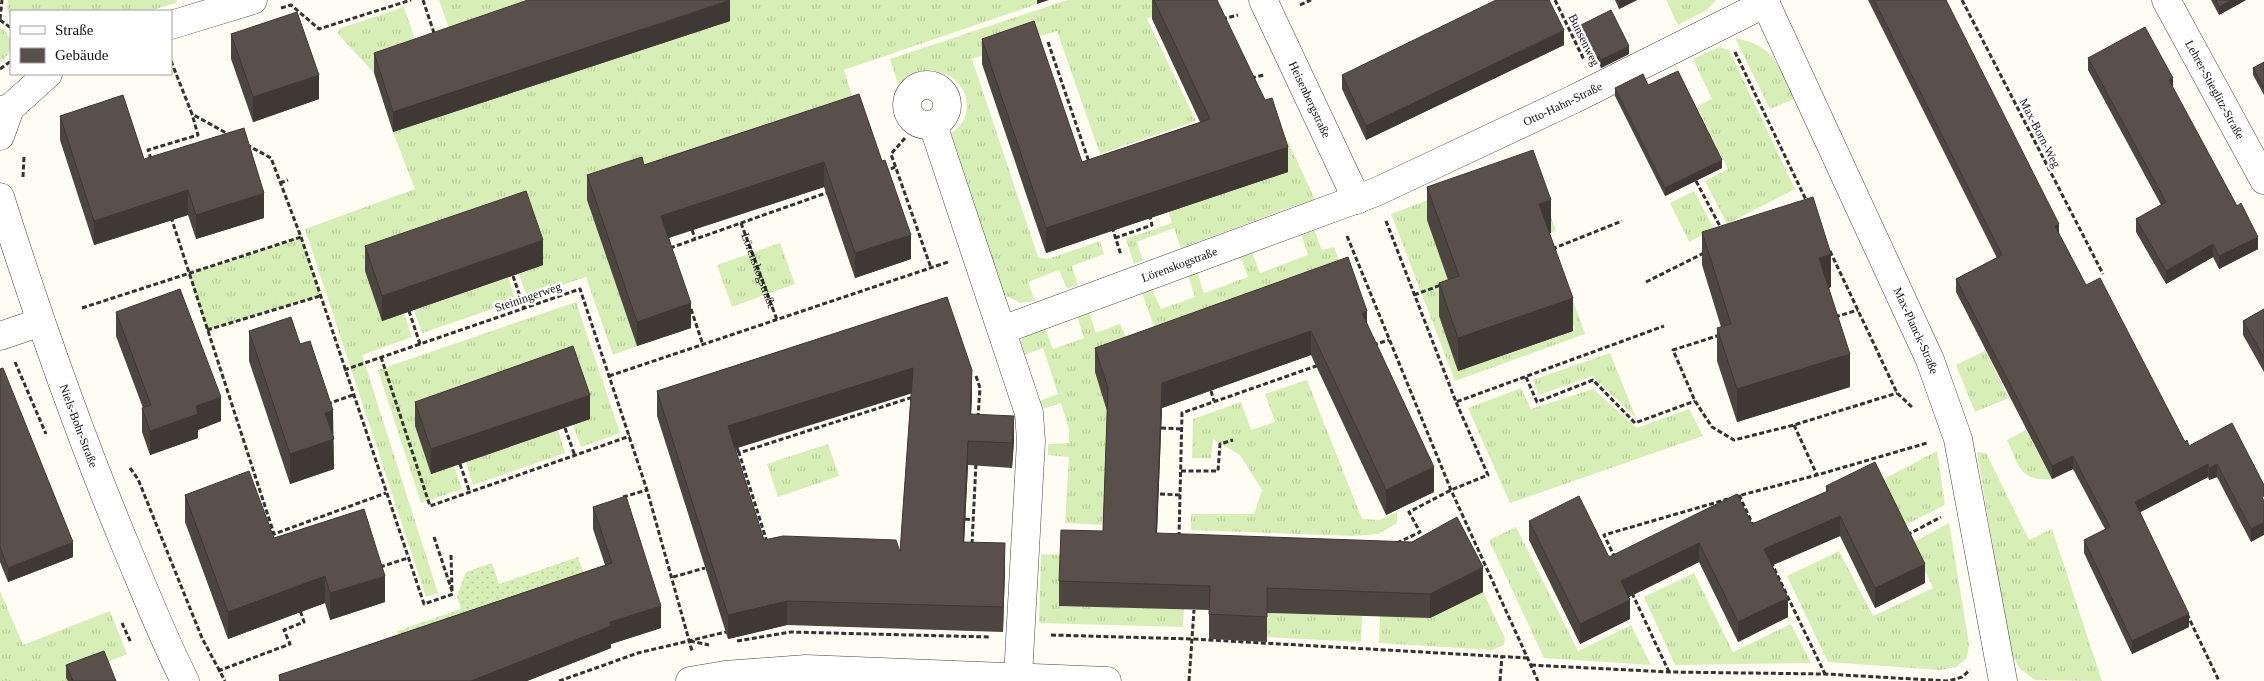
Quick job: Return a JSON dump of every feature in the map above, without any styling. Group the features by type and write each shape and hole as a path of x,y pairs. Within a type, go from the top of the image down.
{"street":[{"path":"172,25 253,0"},
{"name":"Heisenbergstraße","path":"1263,0 1356,200"},
{"name":"Lehrer-Stieglitz-Straße","path":"2166,0 2264,180"},
{"name":"Otto-Hahn-Straße","path":"1356,200 1598,88 1765,2"},
{"name":"Max-Planck-Straße","path":"1765,2 1930,360 1958,439 2003,681"},
{"path":"0,136 5,109 47,75"},
{"path":"925,124 1002,330 1026,400 1031,427 1016,679"},
{"name":"Niels-Bohr-Straße","path":"0,197 41,322 102,490 169,650 185,681"},
{"name":"Lörenskogstraße","path":"1002,330 1356,200"},
{"path":"0,336 41,322"},
{"path":"695,680 799,669 888,676 1107,681"}],"path":[{"path":"2,0 0,19 10,27"},
{"path":"319,29 411,0"},
{"path":"423,0 437,43"},
{"name":"Bunsenweg","path":"1555,0 1598,88"},
{"name":"Max-Born-Weg","path":"1962,0 2103,274"},
{"path":"1214,20 1228,19"},
{"path":"1722,25 1808,204 1799,208"},
{"path":"1048,42 1091,167"},
{"path":"154,168 148,150 198,135 192,114 172,64"},
{"path":"1242,78 1257,77"},
{"path":"1054,81 1061,78"},
{"path":"192,114 231,136"},
{"path":"609,376 931,268 891,154 925,124"},
{"path":"1074,141 1081,139"},
{"path":"239,140 270,158 280,183 301,237 424,604 453,594"},
{"path":"23,182 25,155"},
{"path":"881,173 896,167"},
{"path":"280,183 288,180"},
{"path":"1696,181 1724,233"},
{"name":"Lörenskogstraße","path":"672,256 669,248 837,189"},
{"path":"802,194 805,200"},
{"path":"1356,200 1414,296 1456,402 1488,475 1451,490 1409,512 1420,532 1390,546"},
{"path":"1356,200 1388,340 1451,490 1538,681"},
{"path":"169,212 277,542"},
{"path":"1116,238 1152,225 1150,217"},
{"path":"1546,251 1622,221"},
{"name":"Lörenskogstraße","path":"741,223 777,320"},
{"path":"692,230 695,238"},
{"path":"82,308 301,237"},
{"path":"1829,248 1897,393 1918,412"},
{"path":"1646,282 1712,250"},
{"path":"513,276 524,308"},
{"path":"1414,296 1442,285"},
{"name":"Steiningerweg","path":"344,370 580,289 630,436 673,577 690,641 695,680"},
{"path":"208,330 320,296"},
{"path":"690,308 703,345"},
{"path":"1832,318 1858,310"},
{"path":"409,312 420,344"},
{"path":"1456,402 1664,326"},
{"path":"1721,335 1673,350 1695,401 1712,427 1734,440 1794,425 1897,393"},
{"path":"1367,347 1388,340"},
{"path":"381,357 430,506 630,436"},
{"path":"1316,360 1318,365"},
{"path":"1179,544 1182,413 1326,362"},
{"path":"968,379 976,376 980,388 978,423"},
{"path":"1526,377 1537,402 1592,380 1635,423 1695,401"},
{"path":"1211,391 1214,401"},
{"path":"321,406 353,395"},
{"path":"739,453 920,395"},
{"path":"833,418 834,423"},
{"path":"1794,425 1817,475"},
{"path":"566,428 575,456"},
{"path":"1162,428 1182,429"},
{"path":"763,440 765,445"},
{"path":"1181,471 1218,472 1220,444 1233,440"},
{"path":"1617,561 1604,535 1739,495 1928,443"},
{"path":"737,448 770,550"},
{"path":"972,549 976,461"},
{"path":"460,464 470,493"},
{"path":"127,465 138,479 202,638 225,681"},
{"path":"615,500 647,490"},
{"path":"274,534 386,493"},
{"path":"1160,494 1180,495"},
{"path":"1739,495 1756,531"},
{"path":"1902,537 1948,513"},
{"path":"749,518 758,514"},
{"path":"965,520 973,520"},
{"path":"434,537 453,594"},
{"path":"451,555 453,594"},
{"path":"374,569 408,558"},
{"path":"1769,558 1825,674"},
{"path":"673,577 706,568"},
{"path":"1629,586 1669,672"},
{"path":"218,671 290,644 284,630 304,622 298,605"},
{"path":"1189,681 1194,610"},
{"path":"2186,611 2219,681"},
{"path":"791,625 791,632"},
{"path":"559,681 638,653 726,632"},
{"path":"732,642 791,632 1003,638 1020,634 1192,639 1528,658"},
{"path":"690,641 712,645"},
{"path":"1500,681 1502,656"},
{"path":"1531,665 1669,672 1825,674 1949,681 1962,676 1974,667"}],"green space":[{"path":"8,0 177,0 176,3 152,10 10,10 10,17 7,7"},
{"path":"439,0 530,0 455,46"},
{"path":"723,0 1036,0 1037,4 844,70 859,119 588,200 637,346 613,355 586,277 527,297 519,274 543,265 383,320 404,313 412,337 362,355 438,593 426,597 305,229 415,189 393,132 729,21"},
{"path":"1067,0 1184,0 1147,19 1196,121 1100,154 1057,31 972,59 1038,257 1048,259 1100,241 1104,254 1072,266 1078,285 1067,289 1059,270 1028,282 1035,301 1021,303 1004,295 951,133 960,126 965,116 966,96 955,80 946,74 935,72 898,84 890,59"},
{"path":"1666,0 1716,0 1707,10 1678,25"},
{"path":"404,7 421,58 374,73 337,33 341,28"},
{"path":"0,27 8,35 10,49 5,58 0,62"},
{"path":"1735,38 1760,46 1768,52 1779,67 1794,99 1770,109"},
{"path":"1719,47 1729,50 1795,189 1727,224 1705,181 1728,169 1697,106 1712,99 1693,59"},
{"path":"1278,120 1319,208 1301,215 1297,205 1181,248 1174,228 1137,242 1143,261 1134,264 1126,239 1172,223 1168,211"},
{"path":"1531,161 1556,231 1551,233 1533,183 1446,272 1458,310 1458,371 1575,331 1556,275 1563,273 1585,334 1455,381 1391,214"},
{"path":"1694,191 1714,229 1689,242 1670,203"},
{"path":"1314,229 1322,250 1334,247 1348,282 1165,356 1142,293 1152,289 1161,309 1195,297 1188,275 1197,272 1204,293 1248,277 1240,256 1252,252 1260,273 1308,255 1301,234"},
{"path":"301,237 320,296 207,330 189,275"},
{"path":"780,243 795,284 732,307 717,265"},
{"path":"508,277 516,301 422,333 414,310"},
{"path":"576,302 620,433 581,447 573,425 415,426 431,474 454,466 462,489 421,503 378,370"},
{"path":"1089,312 1096,333 1120,324 1126,337 1108,413 1104,525 1065,523 1069,457 1048,455 1048,444 1069,443 1069,430 1061,403 1042,409 1039,401 1058,394 1043,348 1024,355 1020,342 1025,335 1045,328 1053,349 1084,338 1077,316"},
{"path":"1985,351 2009,398 1975,412 1956,365"},
{"path":"1610,353 1636,418 1592,376 1539,395 1533,380"},
{"path":"1307,380 1362,519 1379,520 1397,512 1397,523 1378,534 1355,536 1191,530 1191,514 1254,514 1262,490 1240,455 1213,439 1211,458 1192,458 1193,419 1241,402 1251,430 1275,422 1265,394"},
{"path":"1521,388 1531,409 1593,389 1637,428 1689,409 1703,436 1510,503 1468,408"},
{"path":"558,430 565,453 473,485 466,462"},
{"path":"2026,430 2052,479 2033,478 2026,475 2018,464 2007,440"},
{"path":"828,444 839,476 778,497 767,464"},
{"path":"1937,451 1945,505 1905,525 1882,480"},
{"path":"1977,452 1986,453 2029,540 2052,529 2102,681 2035,680 2019,668 2010,649"},
{"path":"1949,523 1969,644 1967,658 1956,667 1940,670 1828,662 1787,576 1839,551 1873,616 1933,588 1912,543"},
{"path":"1516,527 1578,651 1631,625 1651,665 1544,658 1489,540"},
{"path":"1041,554 1061,555 1184,609 1183,627 1039,623"},
{"path":"578,557 590,593 405,654 397,631 461,609 457,596 466,572 492,563 499,584"},
{"path":"1694,573 1733,652 1791,624 1811,663 1675,665 1644,597"},
{"path":"0,591 23,645 110,611 127,654 67,678 68,681 0,681"},
{"path":"1483,592 1505,638 1504,645 1493,650 1379,643 1380,616"},
{"path":"1267,613 1362,616 1361,642 1267,637"}],"building":[{"path":"528,0 730,0 393,112 374,53"},
{"path":"1154,0 1217,0 1265,100 1272,98 1288,147 1046,228 982,39 1034,21 1082,162 1210,119"},
{"path":"1496,0 1549,0 1564,30 1366,126 1342,75"},
{"path":"1874,0 1946,0 2059,224 2055,226 2086,285 2100,278 2185,442 2187,440 2189,446 2232,423 2264,485 2264,496 2262,497 2264,501 2264,522 2251,529 2217,464 2209,468 2208,464 2135,502 2189,614 2132,641 2084,540 2110,527 2073,456 2052,466 1956,279 2002,255"},
{"path":"2216,0 2232,0 2219,7"},
{"path":"1611,10 1629,46 1601,60 1599,56 1595,58 1579,26"},
{"path":"297,12 319,75 253,97 231,34"},
{"path":"2145,27 2173,78 2169,80 2237,206 2241,203 2258,237 2219,256 2213,244 2166,271 2136,219 2166,202 2088,58"},
{"path":"2264,62 2264,88 2253,68"},
{"path":"1678,71 1722,160 1665,188 1615,88 1643,74 1648,85"},
{"path":"859,94 882,161 885,160 911,235 855,253 824,162 661,216 691,303 637,322 587,175 642,157 644,165"},
{"path":"123,95 144,159 244,128 264,193 196,215 188,190 94,221 60,116"},
{"path":"1533,150 1551,200 1539,204 1573,298 1458,338 1439,283 1459,276 1427,187"},
{"path":"526,191 543,240 382,296 365,246"},
{"path":"1813,197 1831,254 1819,258 1850,354 1737,389 1717,328 1731,324 1702,232"},
{"path":"1348,257 1367,311 1362,313 1434,467 1386,490 1311,331 1162,383 1156,533 1412,542 1457,517 1483,567 1430,594 1267,588 1267,617 1209,614 1210,586 1059,581 1061,530 1103,531 1108,388 1095,348"},
{"path":"180,289 221,397 196,406 198,414 150,431 142,408 151,405 116,312"},
{"path":"947,297 972,370 970,414 1014,416 1012,443 968,441 963,542 1005,543 1003,607 787,601 728,615 657,391","holes":["913,368 900,552 896,540 783,536 764,540 728,426"]},
{"path":"2264,309 2264,357 2243,321"},
{"path":"291,317 300,344 310,341 333,410 325,413 334,439 290,454 249,331"},
{"path":"573,346 590,395 431,449 415,402"},
{"path":"3,368 73,542 8,568 0,547 0,369"},
{"path":"1875,462 1925,564 1875,588 1840,516 1764,549 1788,598 1738,622 1699,543 1621,581 1630,600 1580,624 1529,521 1579,496 1609,557 1737,494 1752,524 1828,491 1826,486"},
{"path":"249,471 274,538 364,509 385,576 330,593 325,576 228,612 185,495"},
{"path":"626,496 661,606 610,622 611,626 471,681 280,681 279,675 612,563 593,507"},
{"path":"104,651 116,681 73,681 66,665"}]}
